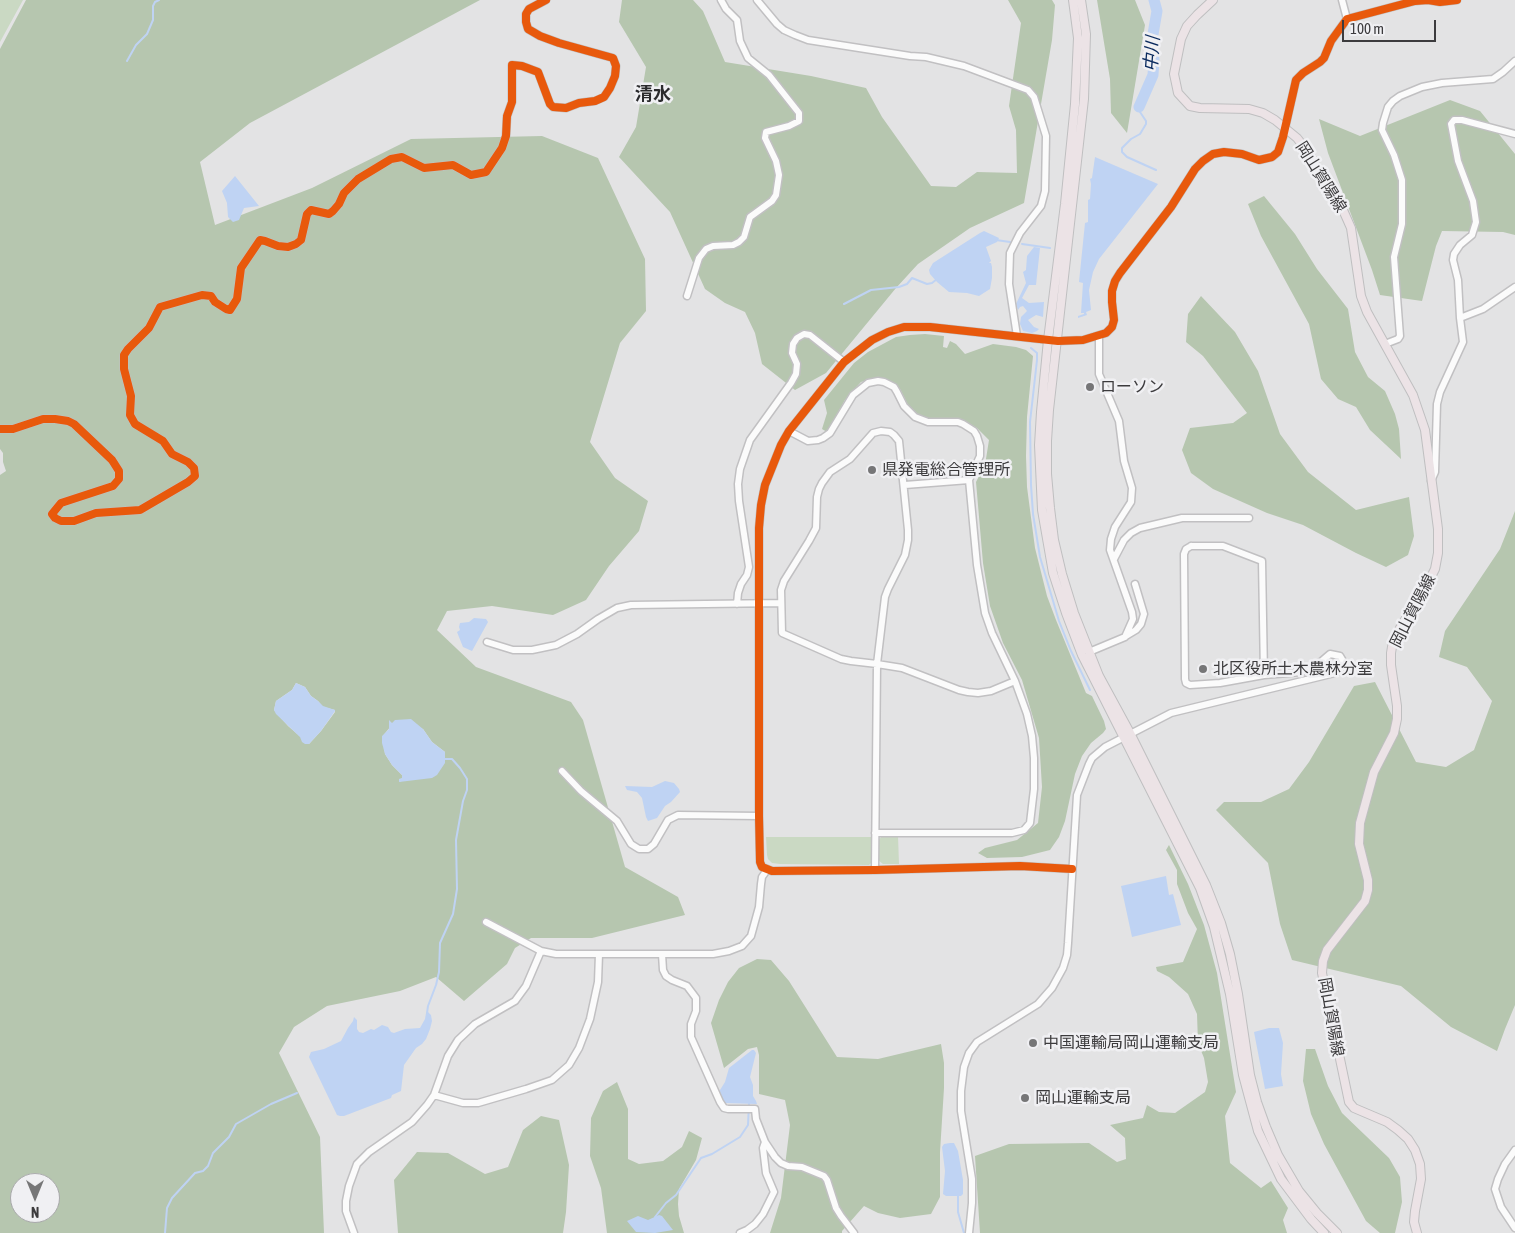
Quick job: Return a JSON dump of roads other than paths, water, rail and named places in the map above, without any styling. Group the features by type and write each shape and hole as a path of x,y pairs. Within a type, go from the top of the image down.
{"main road":[{"path":"1073,0 1078,38 1076,104 1048,340 1039,445 1042,510 1053,573 1082,655 1127,735 1206,885 1220,923 1238,994 1250,1075 1266,1128 1278,1155 1299,1191 1337,1233"},
{"path":"1081,0 1086,34 1084,99 1048,425 1047,474 1050,508 1062,574 1074,613 1099,676 1200,888 1214,927 1230,994 1243,1074 1258,1131 1281,1179 1311,1220 1324,1233"},
{"name":"岡山賀陽線","path":"1213,0 1187,26 1181,40 1174,74 1178,93 1190,106 1249,110 1263,113 1297,138 1308,152 1343,210 1350,228 1360,296 1413,395 1425,430 1438,530 1438,553 1435,569 1394,641 1391,654 1397,719 1394,733 1374,772 1360,823 1359,844 1368,880 1365,901 1327,950 1323,961 1322,974 1349,1102 1354,1108 1387,1122 1408,1138 1415,1150 1420,1164 1421,1179 1414,1222 1417,1233"}],"street":[{"path":"687,296 699,258 706,250 713,246 739,242 744,237 750,217 772,201 776,195 779,175 776,161 765,138 766,132 789,126 799,121 799,113 769,75 748,58 740,41 737,20 726,9 721,0"},
{"path":"757,0 777,24 795,36 808,40 926,57 964,66 1028,90 1034,97 1046,136 1044,191 1041,206 1020,233 1010,253 1009,284 1017,336"},
{"path":"1342,0 1347,19"},
{"path":"1072,869 1020,866 772,871 762,867 760,862 759,816 759,528 761,505 769,472 789,431 844,362 872,340 888,332 904,327 930,327 1058,341 1083,340 1106,333 1112,327 1114,320 1112,291 1115,281 1171,207 1195,169 1213,154 1234,152 1259,160 1272,157 1278,152 1296,80 1324,58 1331,42 1347,19 1415,1 1428,0 1440,2 1457,0"},
{"path":"0,429 13,429 44,419 68,421 74,424 112,460 119,471 119,479 113,486 61,503 52,514 61,521 74,521 96,513 140,510 188,482 195,476 194,468 188,462 172,454 163,441 135,424 130,415 131,396 124,369 124,355 149,328 160,308 202,295 210,296 215,302 230,310 237,299 241,268 260,240 265,240 278,246 288,247 296,244 301,240 306,214 311,210 329,214 339,204 344,193 358,179 391,159 402,157 424,168 453,165 471,175 486,172 502,148 506,136 507,116 512,102 512,65 522,66 538,72 550,104 553,107 566,108 604,97 615,76 616,66 613,58 559,43 528,29 526,14 529,9 544,1"},
{"path":"1385,344 1398,339 1400,336 1394,257 1402,224 1402,180 1382,130 1388,107 1400,96 1422,87 1442,83 1493,79 1515,61"},
{"path":"1431,482 1435,472 1437,404 1440,392 1463,342 1458,280 1453,260 1454,254 1460,245 1472,235 1476,222 1473,201 1458,161 1451,124 1454,120 1462,120 1515,134"},
{"path":"1460,318 1484,308 1515,288"},
{"path":"737,604 740,584 747,574 749,567 738,484 740,469 750,440 792,383 796,374 797,364 792,353 793,344 798,338 804,334 810,335 844,362"},
{"path":"1099,336 1099,374 1119,421 1124,461 1132,488 1131,502 1115,527 1110,539 1110,550 1132,612 1133,619 1125,636"},
{"path":"789,431 808,441 823,438 830,433 848,403 860,389 873,382 884,382 894,387 904,406 921,420 928,422 958,422 974,431 978,436 981,451 970,480 977,565 985,614 1015,681 1027,714 1032,736 1034,789 1030,823 1024,830 1012,833 875,833"},
{"path":"875,870 877,664 885,598 903,561 908,540 901,446 898,438 890,432 881,431 873,433 850,459 835,468 822,483 817,497 816,528 781,590 782,633 841,659 850,661 877,664 902,668 968,692 992,691 1015,681"},
{"path":"905,485 970,480"},
{"path":"1114,559 1124,540 1140,528 1182,518 1249,518"},
{"path":"969,1233 972,1179 962,1121 961,1099 966,1060 977,1042 1038,1004 1052,988 1067,956 1077,795 1092,758 1098,752 1127,735 1171,713 1335,672 1340,670 1344,662 1340,656 1330,654 1316,666 1301,672 1264,675 1220,683 1190,685 1186,683 1184,554 1186,549 1191,546 1223,546 1262,561 1264,675"},
{"path":"1089,652 1125,636 1136,630 1141,624 1144,614 1135,584"},
{"path":"487,642 513,650 532,650 556,645 617,608 630,605 781,604"},
{"path":"562,771 581,791 617,821 631,844 639,849 648,849 654,844 668,820 678,815 759,816"},
{"path":"486,922 541,951 556,954 713,954 742,946 751,936 760,907 762,877 767,870"},
{"path":"354,1233 346,1210 346,1201 357,1164 369,1152 412,1122 434,1095 448,1056 458,1040 475,1024 515,1001 526,986 541,951"},
{"path":"434,1095 463,1103 478,1103 552,1080 569,1065 579,1048 590,1019 598,982 599,954"},
{"path":"662,954 663,970 666,976 687,986 696,998 696,1011 690,1024 691,1036 724,1108 755,1109 756,1119 765,1142 775,1157 781,1163 788,1166 802,1167 824,1176 836,1208 854,1233"},
{"path":"740,1233 750,1227 763,1214 774,1192 766,1173 765,1142"},
{"path":"1515,1150 1505,1164 1495,1189 1501,1207 1515,1228"}],"water":[{"path":"1095,157 1158,184 1099,259 1093,272 1089,290 1091,310 1086,312 1087,315 1078,318 1078,316 1084,314 1081,313 1083,283 1079,282 1085,223 1088,222 1090,179 1092,178"},
{"path":"235,176 259,206 244,208 239,220 233,222 228,217 227,203 222,191"},
{"path":"984,231 999,238 997,242 986,247 991,261 989,263 991,263 992,267 990,289 979,296 949,292 930,274 929,270 933,263"},
{"path":"1034,247 1040,248 1036,285 1029,285 1022,298 1029,303 1044,302 1043,317 1036,315 1028,320 1034,327 1039,329 1032,333 1023,331 1020,324 1021,317 1027,311 1023,306 1018,310 1016,304 1026,283 1023,272 1026,270 1027,256"},
{"path":"474,618 486,619 488,622 472,651 463,647 457,632 460,630 460,623 469,622"},
{"path":"296,683 305,687 311,696 323,706 335,710 321,731 309,744 302,742 300,737 274,710 276,701 292,690"},
{"path":"411,719 423,729 432,742 445,752 445,763 437,775 432,778 399,782 402,775 385,754 382,736 389,729 389,720 392,723 395,720"},
{"path":"665,781 674,783 680,792 665,806 657,818 648,821 642,798 637,792 627,790 625,786 652,787"},
{"path":"1166,876 1169,895 1173,894 1181,925 1132,937 1121,886"},
{"path":"428,1012 431,1015 432,1021 430,1029 426,1039 416,1048 404,1065 401,1091 392,1095 391,1098 344,1116 337,1115 309,1057 311,1052 324,1049 341,1041 354,1017 357,1020 359,1032 363,1033 371,1029 374,1030 382,1025 388,1027 394,1033 405,1029 420,1028"},
{"path":"1269,1028 1279,1028 1283,1043 1281,1074 1283,1086 1265,1089 1254,1032"},
{"path":"752,1050 756,1053 750,1077 753,1085 753,1096 757,1104 725,1103 720,1090 725,1082 729,1068"},
{"path":"954,1143 958,1151 963,1180 963,1194 961,1196 946,1196 943,1194 945,1171 942,1147 944,1144"},
{"path":"659,1215 662,1216 673,1230 655,1233 636,1232 627,1221 638,1216 648,1220"}],"waterway":[{"path":"127,61 136,45 147,34 153,20 153,6 159,0"},
{"name":"中川","path":"1139,107 1153,75 1152,40 1157,11 1154,0"},
{"path":"1140,112 1146,124 1140,134 1131,139 1122,148 1122,152 1127,157 1156,170"},
{"path":"996,240 1010,242"},
{"path":"1022,244 1050,248"},
{"path":"844,304 871,290 899,287 907,284 912,278 927,284 937,279"},
{"path":"1031,348 1037,353 1030,422 1031,485 1033,514 1040,557 1059,621 1090,690"},
{"path":"427,1013 439,972 440,943 453,914 457,889 456,840 463,801 467,790 467,779 460,768 452,759 445,759"},
{"path":"165,1233 167,1208 172,1198 195,1173 203,1171 208,1166 213,1153 229,1137 236,1124 271,1104 297,1093"},
{"path":"655,1217 666,1203 676,1195 701,1158 712,1154 740,1137 748,1125 749,1103"},
{"path":"958,1195 958,1212 964,1233"}],"place":[{"name":"ローソン","path":"1090,387"},
{"name":"県発電総合管理所","path":"872,470"},
{"name":"北区役所土木農林分室","path":"1203,669"},
{"name":"中国運輸局岡山運輸支局","path":"1033,1043"},
{"name":"岡山運輸支局","path":"1025,1098"}],"district":[{"name":"清水","path":"653,94"}]}
